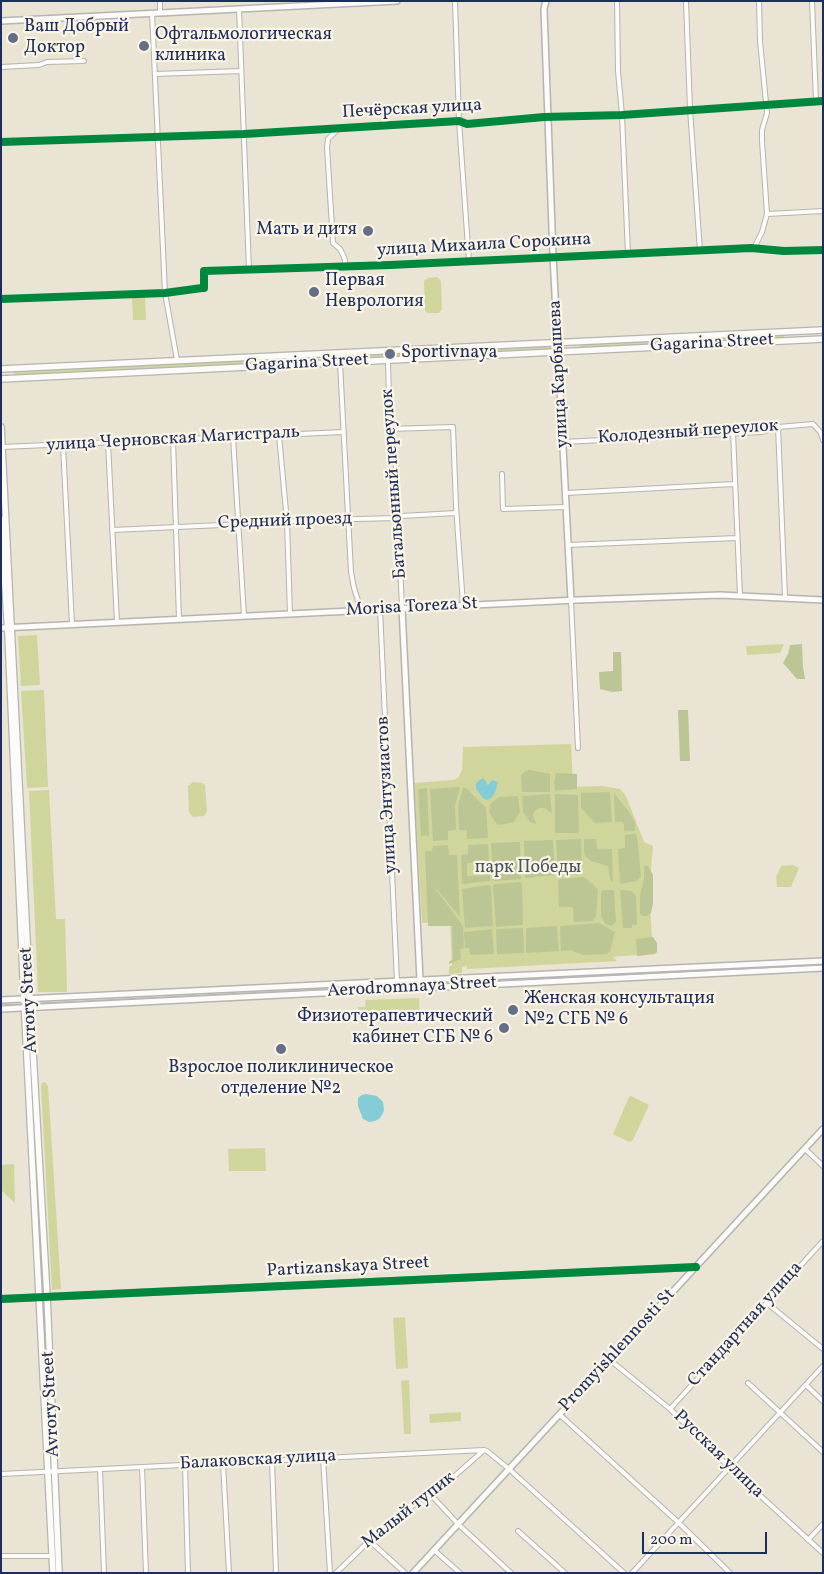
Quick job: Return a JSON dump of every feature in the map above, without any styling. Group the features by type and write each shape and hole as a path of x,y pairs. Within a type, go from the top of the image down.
{"main road":[{"path":"1,21 397,1"},
{"name":"улица Карбышева","path":"546,1 544,10 548,118 571,600"},
{"name":"Gagarina Street","path":"1,369 823,330"},
{"name":"Gagarina Street","path":"1,379 823,339"},
{"path":"578,341 578,351"},
{"path":"340,352 340,363"},
{"name":"Avrory Street","path":"1,427 7,628"},
{"name":"Avrory Street","path":"1,519 27,999 47,1296 53,1573"},
{"name":"Morisa Toreza St","path":"7,628 571,600 740,595 823,600"},
{"name":"улица Энтузиастов","path":"402,608 420,980"},
{"name":"Aerodromnaya Street","path":"1,1000 823,960"},
{"name":"Aerodromnaya Street","path":"1,1008 823,968"},
{"name":"Avrory Street","path":"28,1007 39,1297 59,1573"},
{"name":"Promyishlennosti St","path":"413,1573 823,1130"},
{"name":"Partizanskaya Street","path":"1,1299 696,1266"}],"street":[{"path":"160,1 160,13"},
{"path":"455,1 459,121 468,261"},
{"path":"617,1 618,71 622,114 628,254"},
{"path":"686,1 690,109 700,251"},
{"path":"754,248 762,232 767,214 762,130 767,113 760,41 759,1"},
{"path":"812,1 816,101"},
{"path":"239,9 249,270"},
{"path":"152,13 165,293 177,360"},
{"path":"1,67 84,61"},
{"path":"155,74 241,71"},
{"name":"Печёрская улица","path":"1,142 244,134 459,121 467,124 823,101"},
{"path":"338,128 328,139 327,147 333,243 340,249 344,257 344,267"},
{"path":"767,214 823,211"},
{"name":"улица Михаила Сорокина","path":"165,293 204,288 204,271 344,267 754,248 784,251 823,250"},
{"path":"1,299 165,293"},
{"name":"Батальонный переулок","path":"388,360 389,430 390,441 392,441 395,450 402,608"},
{"path":"340,363 352,580 361,610"},
{"name":"Колодезный переулок","path":"563,442 764,431 769,428 813,424 821,433 823,440"},
{"path":"389,430 453,427 456,513 463,605"},
{"path":"778,427 785,598"},
{"name":"улица Черновская Магистраль","path":"2,447 344,432"},
{"path":"733,433 740,595"},
{"path":"279,434 286,522 290,614"},
{"path":"233,437 244,616"},
{"path":"172,440 179,619"},
{"path":"108,442 117,622"},
{"path":"63,445 72,624"},
{"path":"502,474 503,509 566,506"},
{"path":"566,493 734,484"},
{"name":"Средний проезд","path":"112,530 286,522 310,519 398,518 401,516 456,513"},
{"path":"568,545 737,538"},
{"name":"улица Карбышева","path":"571,600 578,748"},
{"name":"улица Энтузиастов","path":"380,609 397,981"},
{"path":"805,1149 823,1166"},
{"name":"Стандартная улица","path":"670,1409 823,1241"},
{"path":"767,1303 823,1349"},
{"name":"Русская улица","path":"610,1360 670,1409 728,1467 823,1553"},
{"path":"632,1573 823,1366"},
{"path":"748,1383 823,1452"},
{"path":"806,1385 823,1401"},
{"path":"559,1414 679,1523 730,1573"},
{"path":"484,1450 508,1469 624,1573"},
{"name":"Балаковская улица","path":"1,1474 484,1450"},
{"name":"Малый тупик","path":"336,1573 367,1543 372,1543 423,1496 432,1496 484,1450"},
{"path":"323,1458 330,1573"},
{"path":"272,1460 276,1573"},
{"path":"224,1463 228,1573"},
{"path":"185,1465 188,1573"},
{"path":"142,1467 146,1573"},
{"path":"100,1469 104,1573"},
{"path":"432,1496 458,1524 512,1573"},
{"path":"808,1540 823,1524"},
{"path":"518,1531 565,1573"},
{"path":"372,1543 406,1573"},
{"path":"434,1550 460,1573"},
{"path":"1,1556 52,1556"}],"green space":[{"path":"437,277 441,281 442,309 439,313 428,313 425,311 424,281 428,278"},
{"path":"132,297 145,297 146,320 133,320"},
{"path":"784,335 784,338 582,348 580,345"},
{"path":"550,346 552,348 550,350 352,359 350,357 352,356"},
{"path":"318,357 318,360 14,374 15,372"},
{"path":"37,635 40,685 21,686 18,636"},
{"path":"784,644 780,653 747,655 746,646"},
{"path":"802,644 805,679 797,679 783,663 790,645"},
{"path":"613,652 621,652 622,691 612,692 600,689 599,672 613,671"},
{"path":"44,690 48,787 27,788 21,691"},
{"path":"678,710 688,710 690,761 680,761"},
{"name":"парк Победы","path":"571,744 573,787 602,786 620,789 626,796 644,842 653,846 649,891 652,939 647,954 613,957 617,961 467,969 467,966 462,967 462,973 449,974 449,967 452,965 450,921 422,923 414,783 458,778 462,770 463,747"},
{"path":"530,770 550,774 550,792 522,792 521,775"},
{"path":"556,773 577,774 577,789 555,791"},
{"path":"193,782 205,785 207,811 204,816 193,817 189,812 188,786"},
{"path":"460,787 455,806 456,830 448,831 448,840 433,841 430,789"},
{"path":"427,788 429,837 427,835 421,836 418,789"},
{"path":"463,788 466,788 486,808 488,838 467,839 467,830 459,830 458,805"},
{"path":"49,790 56,919 65,919 67,992 38,992 29,791"},
{"path":"609,792 612,822 596,824 581,808 581,793"},
{"path":"614,793 629,812 635,823 635,831 624,831 622,822 615,822"},
{"path":"550,794 552,814 545,808 539,808 533,815 536,824 530,822 523,812 522,796"},
{"path":"555,794 578,795 579,833 555,833"},
{"path":"518,796 520,812 514,822 499,825 496,823 489,812 490,804 499,797"},
{"path":"635,834 637,836 641,876 637,881 620,884 618,849 625,848 625,835"},
{"path":"581,839 582,873 559,876 556,840"},
{"path":"584,839 596,839 597,849 612,849 613,882 610,879 608,866 591,861 586,857 584,853"},
{"path":"553,840 555,875 525,878 524,841"},
{"path":"520,842 521,879 493,880 491,843"},
{"path":"488,844 489,862 467,863 467,876 490,875 490,881 463,884 461,855 468,854 468,845"},
{"path":"448,845 449,855 457,855 460,917 435,888 463,926 464,948 460,949 461,959 449,964 453,959 452,926 428,926 425,851 432,851 433,846"},
{"path":"793,865 799,868 791,887 777,887 776,877 781,866"},
{"path":"644,866 648,866 653,875 653,903 651,913 647,916 640,914 640,894 644,879"},
{"path":"584,877 598,891 596,916 593,921 574,922 573,907 559,907 558,881 560,879"},
{"path":"520,882 522,884 522,925 496,927 493,886 495,884"},
{"path":"491,886 493,926 465,928 462,889"},
{"path":"603,890 614,890 616,922 612,926 605,924 601,916 601,893"},
{"path":"620,890 632,891 636,896 637,925 632,925 632,928 623,928"},
{"path":"599,923 615,932 610,951 607,954 584,955 570,950 561,951 561,926"},
{"path":"556,926 559,951 526,953 527,928"},
{"path":"522,928 524,953 497,954 496,929"},
{"path":"492,929 494,954 470,955 469,948 465,948 464,932"},
{"path":"653,937 657,943 657,952 655,954 637,956 636,939"},
{"path":"419,998 420,1022 359,1023 358,1007 365,1007 366,1000"},
{"path":"45,1082 48,1086 61,1289 52,1290 41,1086"},
{"path":"631,1096 649,1105 633,1140 629,1142 613,1134"},
{"path":"265,1148 266,1171 229,1171 228,1149"},
{"path":"14,1164 15,1203 1,1190 1,1165"},
{"path":"405,1317 408,1368 396,1369 393,1318"},
{"path":"409,1380 411,1434 404,1434 401,1381"},
{"path":"461,1412 461,1421 430,1423 429,1414"}],"water":[{"path":"483,778 487,785 492,780 498,782 495,793 490,799 486,800 476,789 476,783"},
{"path":"366,1094 377,1096 383,1102 383,1113 375,1121 369,1122 363,1119 358,1106 358,1098"}],"tram line":[{"path":"1,1005 823,965"}],"cycle path":[{"path":"1,142 244,134 459,121 467,124 544,117 622,115 823,101"},
{"path":"1,299 165,293 204,288 204,271 390,265 751,248 784,251 823,250"},
{"path":"1,1299 696,1267"}],"place":[{"name":"Ваш Добрый Доктор","path":"13,38"},
{"name":"Офтальмологическая клиника","path":"144,46"},
{"name":"Мать и дитя","path":"368,231"},
{"name":"Первая Неврология","path":"314,292"},
{"name":"Sportivnaya","path":"390,354"},
{"name":"Женская консультация №2 СГБ № 6","path":"513,1010"},
{"name":"Физиотерапевтический кабинет СГБ № 6","path":"504,1028"},
{"name":"Взрослое поликлиническое отделение №2","path":"281,1049"}]}
